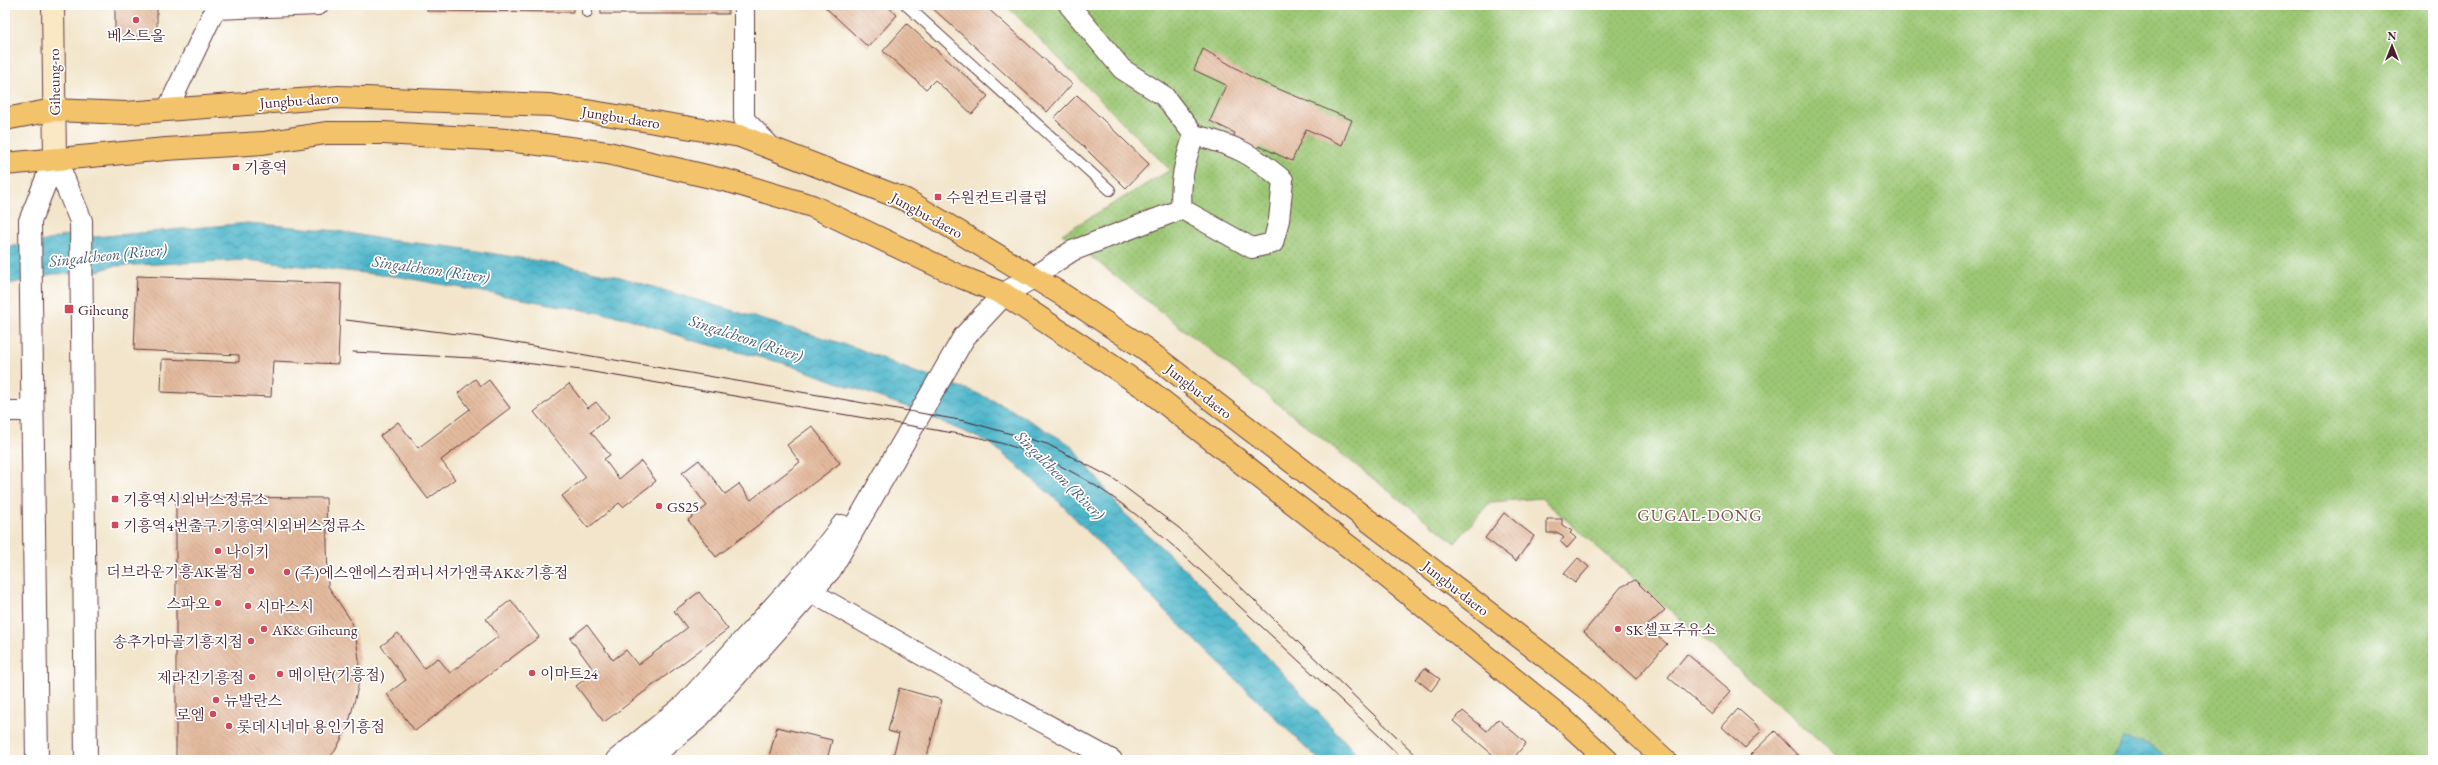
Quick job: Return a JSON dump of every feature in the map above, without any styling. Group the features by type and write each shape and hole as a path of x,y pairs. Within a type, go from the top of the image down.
{"main road":[{"name":"Giheung-ro","path":"53,5 56,158"},
{"name":"Jungbu-daero","path":"5,119 54,110 126,113 340,97 550,105 740,136 906,200 1033,277 1150,353 1586,688 1665,760"},
{"name":"Jungbu-daero","path":"5,164 56,158 263,143 326,133 376,133 508,140 608,153 732,182 812,206 961,277 1004,294 1160,400 1375,567 1561,717 1607,760"}],"street":[{"path":"167,110 216,7 318,5"},
{"path":"744,5 744,119 772,149"},
{"path":"1069,5 1122,69 1164,96 1194,135 1222,142 1255,157 1284,180 1273,243 1252,248 1182,209"},
{"path":"699,130 744,119"},
{"path":"1182,209 1180,193 1185,161 1194,135"},
{"path":"56,158 81,221 86,760"},
{"path":"37,760 31,411 30,221 56,158"},
{"path":"617,760 685,705 803,587 830,570 964,337 1004,294 1072,251 1182,209"},
{"path":"5,411 31,411"},
{"path":"647,760 697,719 803,587"},
{"path":"803,587 976,686 1112,760"}],"lane":[{"path":"906,5 1110,190"}],"green space":[{"path":"1006,5 2433,5 2433,760 1842,760 1541,498 1490,502 1455,543 1062,234 1170,170"}],"water":[{"name":"Singalcheon (River)","path":"248,223 338,231 387,240 452,247 545,262 620,277 857,348 912,371 972,391 1005,406 1071,445 1124,513 1196,579 1362,760 1319,760 1164,610 1058,501 990,443 907,407 783,363 694,341 627,318 401,277 247,260 114,266 91,273 53,274 5,285 5,247 38,243 67,235 95,237"},
{"path":"2123,739 2151,745 2171,760 2112,760"}],"building":[{"name":"베스트올","path":"115,5 157,5 157,36 115,36"},
{"path":"427,5 573,5 573,12 427,11"},
{"path":"601,5 728,5 728,14 601,14"},
{"path":"827,5 886,5 897,15 868,47 825,7"},
{"path":"929,5 984,5 1072,84 1047,112"},
{"path":"907,24 988,96 972,114 935,80 926,89 883,51"},
{"path":"1203,49 1255,79 1352,120 1342,145 1306,129 1292,161 1259,146 1251,160 1228,148 1235,133 1210,121 1226,85 1194,70"},
{"path":"1077,95 1149,164 1126,188 1054,118"},
{"name":"Giheung","path":"137,276 341,284 338,364 273,361 271,397 161,392 162,359 239,362 239,355 134,350"},
{"path":"475,379 481,386 489,380 510,408 441,460 455,479 428,499 380,436 398,422 418,448 470,409 458,393"},
{"path":"569,384 588,408 596,402 609,418 591,432 610,455 604,459 619,479 641,461 656,481 623,507 619,503 588,528 562,496 586,477 534,412"},
{"path":"812,426 840,463 716,557 688,520 707,506 682,473 699,460 725,494 739,484 751,500 800,462 787,445"},
{"name":"AK& Giheung","path":"176,497 326,498 328,586 350,619 356,638 359,659 358,687 348,726 335,751 327,760 176,760"},
{"path":"1504,513 1534,536 1516,561 1485,538"},
{"path":"1547,519 1562,519 1562,525 1572,531 1570,533 1576,538 1567,548 1560,541 1564,538 1559,533 1547,533"},
{"path":"1578,558 1589,567 1575,583 1564,574"},
{"name":"SK셀프주유소","path":"1635,580 1665,610 1647,626 1667,644 1636,679 1584,632 1621,587"},
{"path":"699,592 728,629 604,722 576,686 595,672 570,638 587,625 613,660 626,650 638,665 687,628 674,611"},
{"path":"511,600 539,637 415,731 387,694 406,680 381,646 398,633 424,668 438,658 450,673 499,636 486,619"},
{"path":"1687,654 1731,691 1711,714 1668,677"},
{"path":"1425,668 1440,679 1431,691 1416,679"},
{"path":"899,688 942,700 926,760 892,760 899,734 888,731"},
{"path":"1738,709 1762,730 1745,748 1722,727"},
{"path":"1463,711 1487,731 1498,719 1526,743 1512,760 1499,760 1453,721"},
{"path":"777,727 832,740 827,760 768,760"},
{"path":"1775,731 1802,760 1755,760 1750,755"}],"tram line":[{"path":"346,320 481,337 824,396 965,421 1047,444 1114,479 1179,528 1421,760"},
{"path":"353,352 493,359 581,370 971,436 1013,447 1051,461 1085,479 1117,500 1177,549 1280,643 1404,760"}],"place":[{"name":"베스트올","path":"136,20"},
{"name":"기흥역","path":"236,167"},
{"name":"수원컨트리클럽","path":"938,197"},
{"name":"Giheung","path":"69,309"},
{"name":"기흥역시외버스정류소","path":"115,499"},
{"name":"GS25","path":"659,506"},
{"name":"기흥역4번출구.기흥역시외버스정류소","path":"115,525"},
{"name":"나이키","path":"218,551"},
{"name":"더브라운기흥AK몰점","path":"251,571"},
{"name":"(주)에스앤에스컴퍼니서가앤쿡AK&기흥점","path":"287,572"},
{"name":"스파오","path":"218,603"},
{"name":"시마스시","path":"248,606"},
{"name":"AK& Giheung","path":"264,629"},
{"name":"SK셀프주유소","path":"1618,629"},
{"name":"송추가마골기흥지점","path":"251,641"},
{"name":"이마트24","path":"532,673"},
{"name":"메이탄(기흥점)","path":"280,674"},
{"name":"제라진기흥점","path":"252,677"},
{"name":"뉴발란스","path":"216,700"},
{"name":"로엠","path":"213,714"},
{"name":"롯데시네마 용인기흥점","path":"229,726"}],"district":[{"name":"GUGAL-DONG","path":"1700,515"}]}
